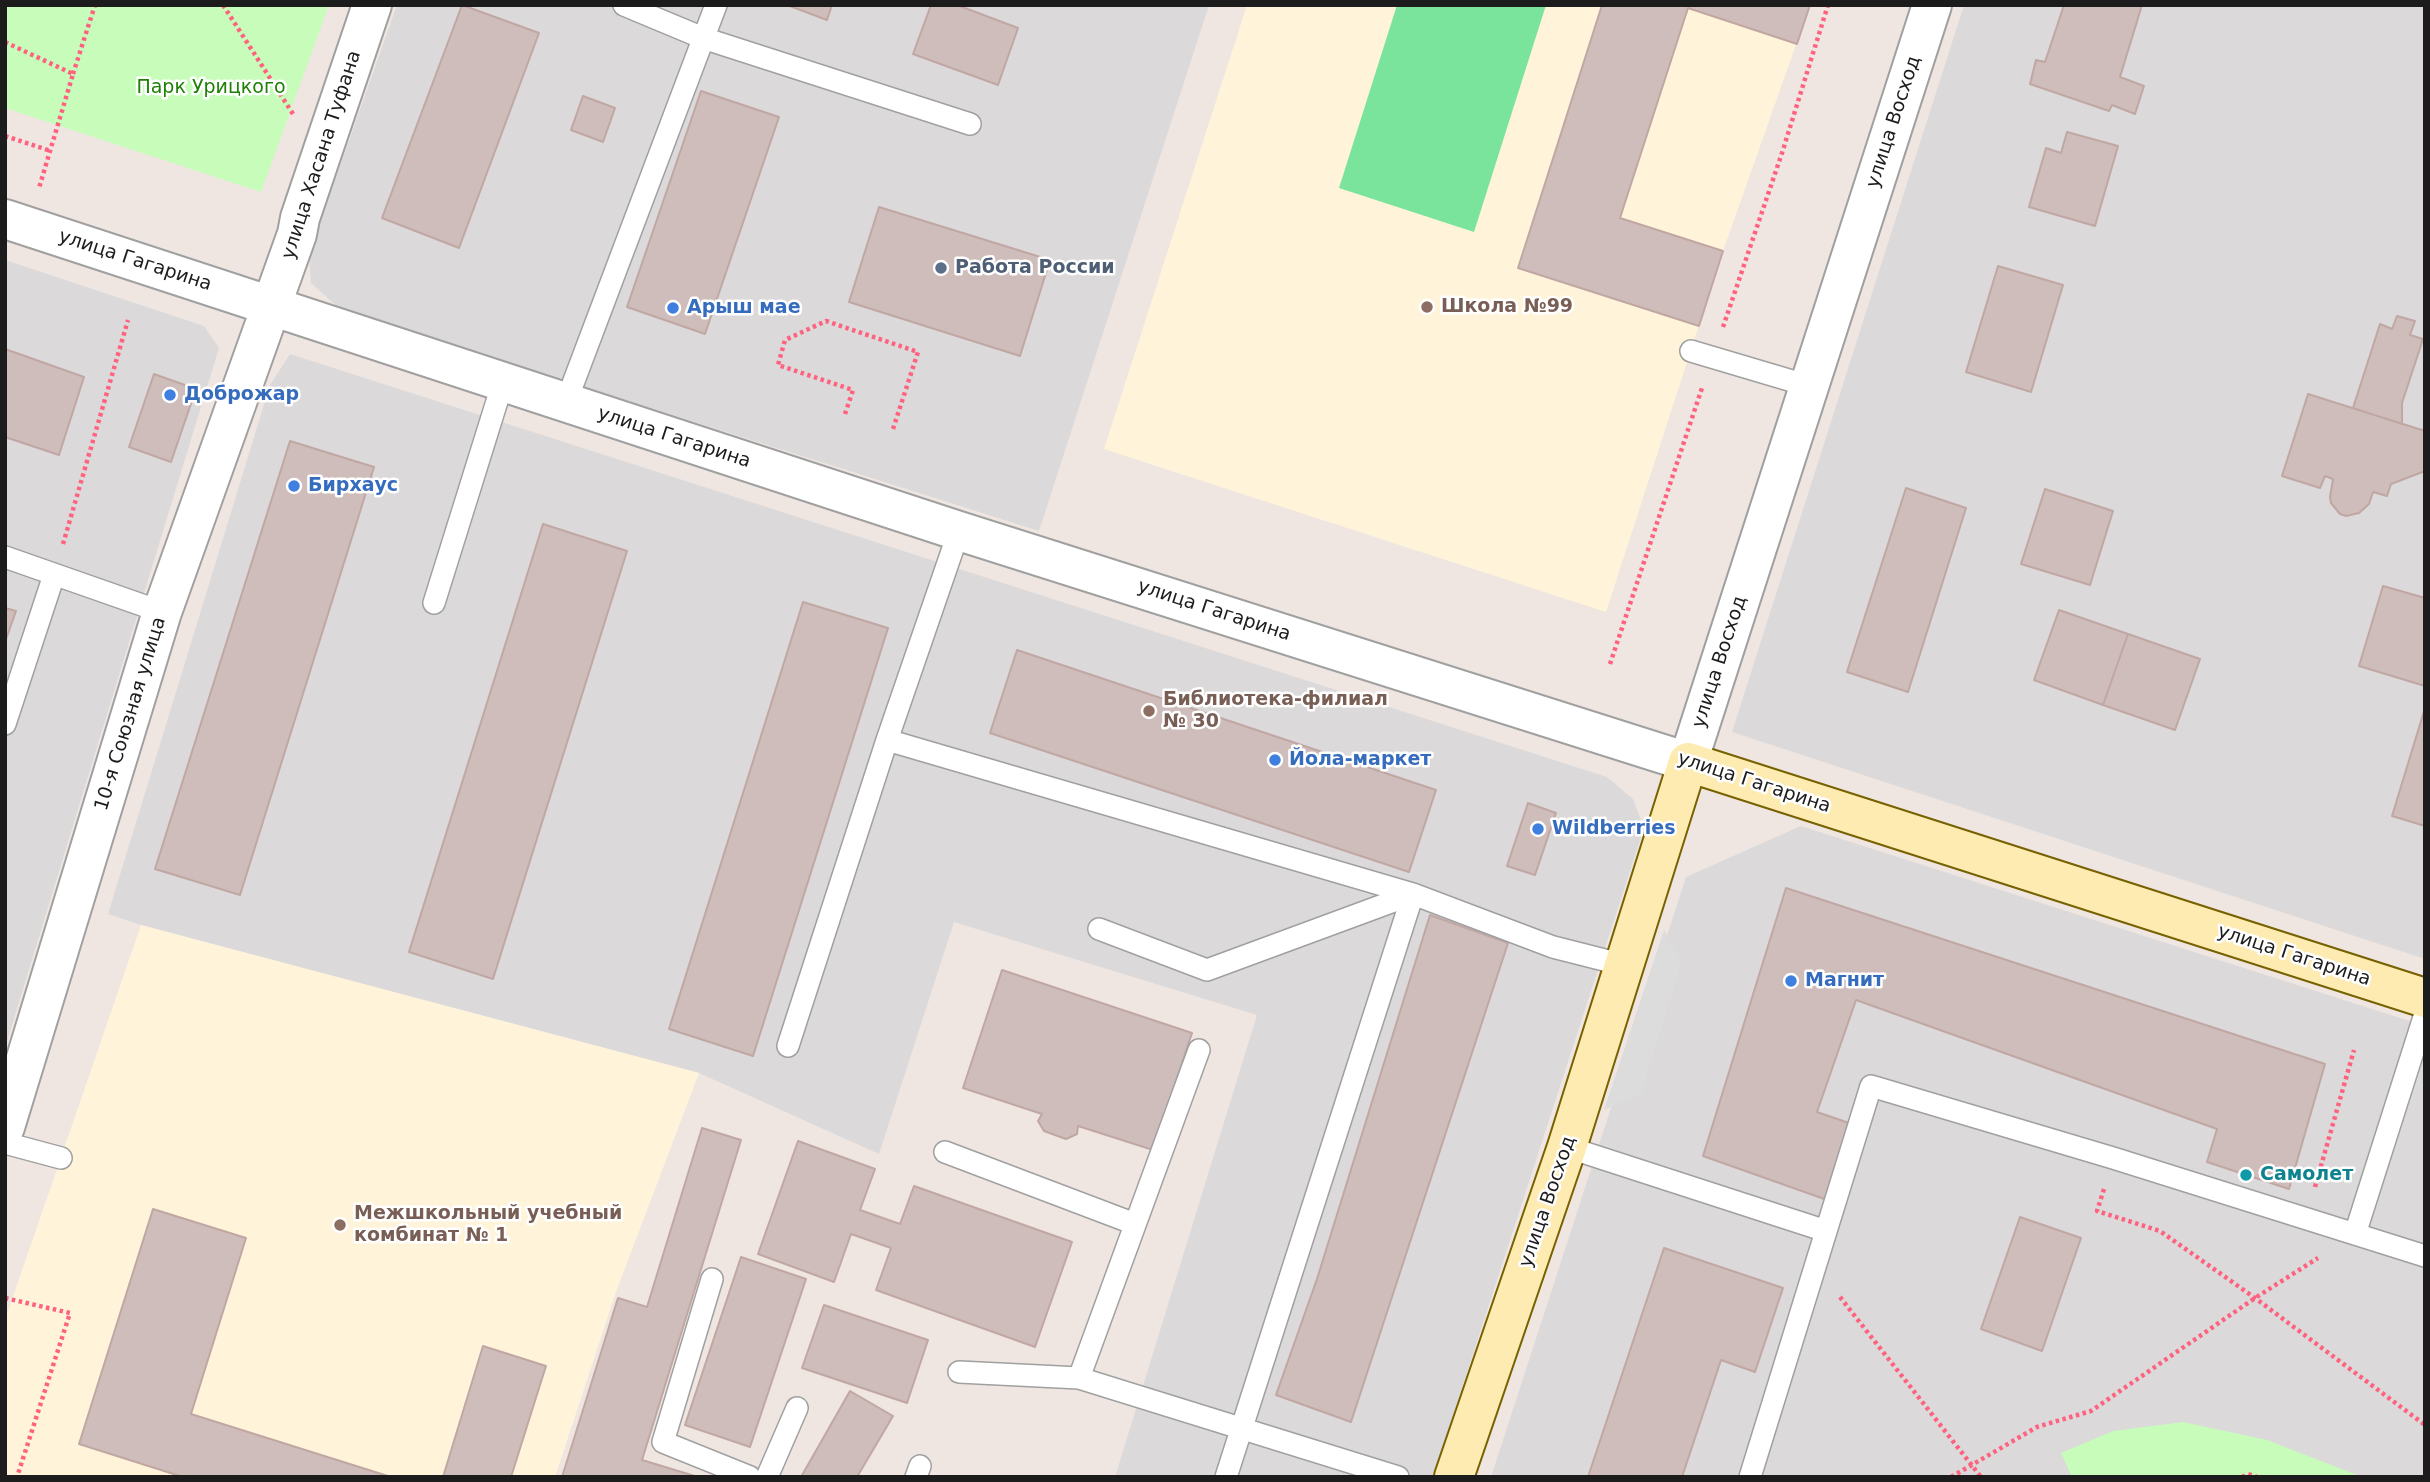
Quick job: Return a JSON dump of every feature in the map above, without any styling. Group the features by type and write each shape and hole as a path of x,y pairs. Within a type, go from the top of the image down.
{"street":[{"name":"улица Хасана Туфана","path":"271,305 372,5"},
{"name":"улица Восход","path":"1454,1477 1567,1147 1932,5"},
{"name":"улица Гагарина","path":"16,223 959,531 2425,998"},
{"name":"10-я Союзная улица","path":"5,1127 162,612 271,305"}],"lane":[{"path":"624,5 703,38 970,124"},
{"path":"566,402 716,5"},
{"path":"1691,351 1809,386"},
{"path":"434,603 503,382"},
{"path":"788,1045 887,740 959,531"},
{"path":"5,557 162,612"},
{"path":"5,724 54,575"},
{"path":"887,740 1413,894 1552,947 1624,965"},
{"path":"1099,929 1207,970 1413,894"},
{"path":"1226,1477 1413,894"},
{"path":"2355,1234 2425,1014"},
{"path":"1079,1378 1199,1050"},
{"path":"1750,1477 1871,1086 2113,1158 2425,1256"},
{"path":"5,1143 61,1158"},
{"path":"1567,1147 1826,1231"},
{"path":"945,1152 1135,1224"},
{"path":"712,1279 663,1442 750,1477"},
{"path":"959,1372 1079,1378 1398,1477"},
{"path":"767,1477 797,1408"}],"path":[{"path":"16,223 51,151 95,5"},
{"path":"223,5 296,119"},
{"path":"5,42 74,74"},
{"path":"5,136 51,151"},
{"path":"54,575 128,320"},
{"path":"845,414 853,390 778,365 785,340 826,321 918,352 893,429"},
{"path":"2306,1219 2354,1050"},
{"path":"2113,1158 2097,1212 2160,1231 2425,1425"},
{"path":"1951,1477 2036,1427 2091,1411 2255,1298 2355,1234"},
{"path":"1815,1266 1981,1477"},
{"path":"5,1298 70,1313 18,1477"},
{"path":"2242,1477 2248,1474 2257,1477"}],"shaded area":[{"path":"397,5 1209,5 1039,531 341,310 311,283 309,254"},
{"name":"Школа №99","path":"1247,5 1810,5 1723,251 1606,612 1104,449"},
{"path":"1964,5 2425,5 2425,959 1732,732"},
{"path":"5,260 204,326 219,348 5,1048"},
{"path":"290,354 1607,777 1633,799 1644,828 1433,1477 1115,1477 1257,1015 954,922 879,1154 699,1073 108,914 270,385"},
{"path":"1801,826 2425,1026 2425,1477 1491,1477 1686,877"},
{"name":"Межшкольный учебный комбинат № 1","path":"141,925 699,1073 616,1292 555,1477 5,1477 5,1320"},
{"path":"1664,930 1682,962 1641,1094 1604,1110"}],"green space":[{"name":"Парк Урицкого","path":"5,5 329,5 261,192 5,108"},
{"path":"1397,5 1546,5 1474,232 1339,188"},
{"path":"2183,1422 2267,1440 2362,1477 2257,1477 2248,1474 2242,1477 2072,1477 2061,1453 2113,1431"}],"building":[{"path":"462,5 539,33 459,248 382,218"},
{"path":"787,5 832,5 827,20"},
{"path":"931,5 957,5 1018,28 998,85 913,54"},
{"path":"1602,5 1810,5 1797,44 1688,8 1620,218 1723,251 1699,326 1518,268"},
{"path":"2064,5 2142,5 2120,77 2144,86 2135,114 2112,105 2109,111 2030,84 2036,60 2045,62"},
{"path":"701,91 779,117 705,334 627,307"},
{"path":"583,96 615,108 603,142 571,130"},
{"path":"2067,132 2118,146 2095,226 2029,207 2046,148 2061,153"},
{"path":"879,207 1050,260 1020,356 849,302"},
{"path":"1998,266 2063,285 2031,392 1966,372"},
{"path":"2397,316 2415,321 2410,335 2423,339 2402,403 2402,424 2353,408 2380,324 2392,329"},
{"path":"5,349 84,377 59,455 5,437"},
{"path":"154,374 196,389 171,462 129,447"},
{"path":"2308,394 2425,431 2425,471 2391,484 2387,496 2373,492 2369,504 2359,513 2346,516 2340,514 2331,503 2333,479 2325,476 2320,488 2282,476"},
{"path":"290,441 374,467 240,895 155,869"},
{"path":"1906,488 1966,508 1908,692 1847,672"},
{"path":"2045,489 2113,511 2090,585 2021,564"},
{"path":"543,524 627,551 493,979 409,952"},
{"path":"2383,586 2425,598 2425,686 2359,666"},
{"path":"803,602 888,628 753,1056 669,1029"},
{"path":"5,608 16,611 5,642"},
{"path":"2059,610 2128,634 2103,705 2034,680"},
{"path":"2128,634 2200,659 2175,730 2103,705"},
{"path":"1017,650 1436,790 1409,872 990,733"},
{"path":"2425,708 2425,826 2392,816"},
{"path":"1528,803 1556,813 1535,875 1507,866"},
{"path":"1786,888 2325,1064 2289,1189 2207,1162 2217,1129 1856,1000 1817,1112 1852,1124 1830,1201 1703,1156"},
{"path":"1430,915 1508,943 1351,1422 1276,1395 1317,1279"},
{"path":"1002,970 1192,1033 1153,1150 1078,1126 1077,1134 1066,1139 1044,1131 1038,1121 1042,1114 963,1088"},
{"path":"702,1128 741,1140 642,1460 698,1477 562,1477 618,1298 647,1307"},
{"path":"798,1141 875,1169 860,1210 900,1224 914,1186 1072,1242 1035,1347 876,1290 891,1248 851,1234 834,1282 758,1254"},
{"path":"153,1209 246,1238 191,1414 391,1477 183,1477 79,1444"},
{"path":"2020,1217 2081,1238 2042,1351 1981,1329"},
{"path":"1664,1248 1783,1288 1755,1372 1721,1360 1682,1477 1588,1477"},
{"path":"741,1257 806,1279 750,1447 685,1425"},
{"path":"824,1305 928,1340 907,1403 802,1368"},
{"path":"483,1346 546,1366 511,1477 443,1477"},
{"path":"850,1391 893,1416 857,1477 801,1477"}],"place":[{"name":"Работа России","path":"941,268"},
{"name":"Школа №99","path":"1427,307"},
{"name":"Арыш мае","path":"673,308"},
{"name":"Доброжар","path":"170,395"},
{"name":"Бирхаус","path":"294,486"},
{"name":"Библиотека-филиал № 30","path":"1149,711"},
{"name":"Йола-маркет","path":"1275,760"},
{"name":"Wildberries","path":"1538,829"},
{"name":"Магнит","path":"1791,981"},
{"name":"Самолет","path":"2246,1175"},
{"name":"Межшкольный учебный комбинат № 1","path":"340,1225"}]}
